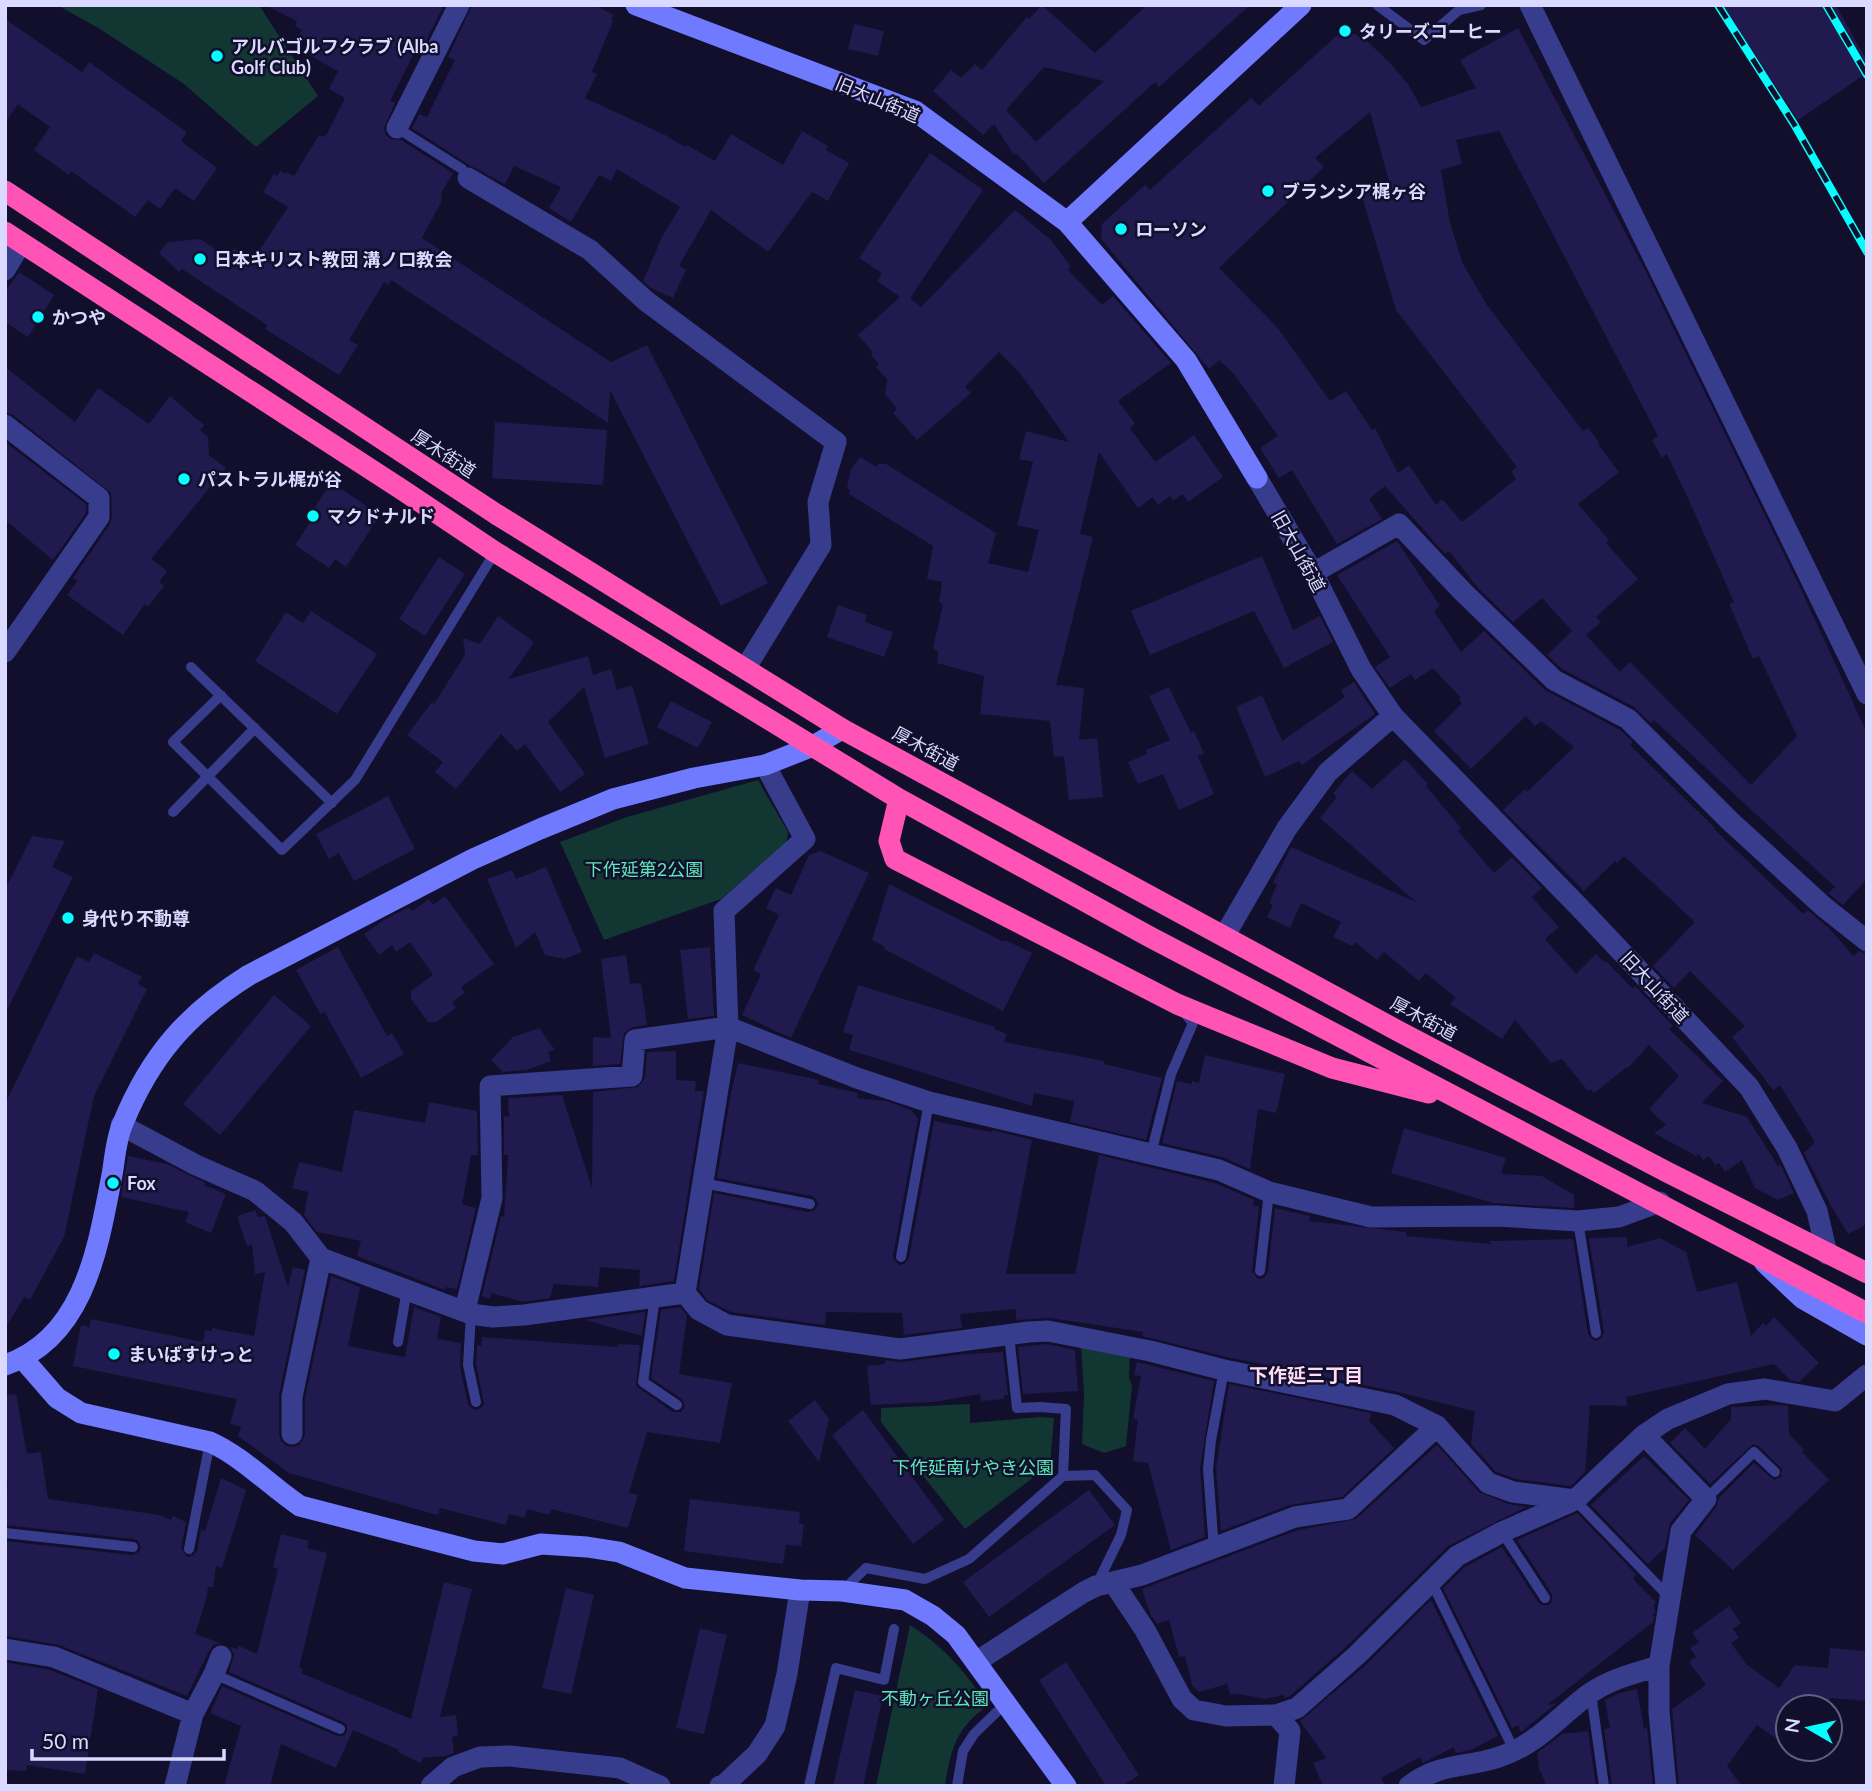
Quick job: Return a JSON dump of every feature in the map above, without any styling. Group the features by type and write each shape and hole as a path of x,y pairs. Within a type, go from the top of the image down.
{"highway":[{"name":"厚木街道","path":"5,191 496,514 842,729 1516,1093 1867,1273"},
{"path":"13,238 495,552 899,799 1150,937 1660,1202 1867,1313"},
{"path":"899,799 889,841 895,859 1177,1004 1332,1068 1465,1102"}],"street":[{"path":"397,128 458,5"},
{"name":"旧大山街道","path":"636,5 915,111 1067,222 1186,360 1312,573 1361,669 1393,716 1581,909 1748,1087 1787,1148 1817,1210 1826,1254"},
{"path":"1067,222 1301,5"},
{"path":"1530,5 1867,694"},
{"path":"468,178 590,250 646,301 836,442 818,502 821,545 745,669"},
{"path":"5,270 13,238"},
{"path":"5,425 99,498 99,517 5,652"},
{"path":"1312,573 1399,524 1462,592 1554,680 1628,719 1730,821 1867,941"},
{"path":"1225,935 1287,828 1328,772 1393,716"},
{"path":"842,729 813,746 765,765 694,778 613,799 473,859 248,975 218,995 181,1026 158,1055 121,1125 93,1266 74,1307 45,1342 14,1362 57,1398 81,1413 209,1442 229,1451 300,1506 474,1551 503,1554 541,1544 587,1547 618,1552 685,1578 800,1590 842,1591 905,1600 933,1616 956,1635 1066,1786"},
{"path":"765,765 805,838 724,911 728,1027 685,1293 699,1310 727,1325 900,1349 1048,1331 1150,1351 1224,1370 1395,1405 1437,1426 1488,1483 1513,1492 1575,1500"},
{"path":"468,1312 492,1198 490,1086 632,1076 635,1040 728,1027 818,1064 929,1102 1219,1170 1269,1192 1371,1217 1496,1216 1578,1221 1619,1217 1660,1202"},
{"path":"121,1125 196,1165 255,1191 293,1222 321,1258 468,1312 493,1317 524,1315 685,1293"},
{"path":"1754,1252 1802,1298 1867,1335"},
{"path":"292,1434 292,1397 321,1258"},
{"path":"1105,1584 1145,1630 1182,1699 1194,1710 1226,1716 1276,1715 1297,1708 1357,1655 1457,1556 1502,1532 1575,1500 1644,1435 1668,1419 1728,1394 1765,1388 1835,1401 1867,1375"},
{"path":"976,1662 1084,1592 1105,1584 1142,1576 1295,1517 1348,1509 1437,1426"},
{"path":"1644,1435 1706,1499 1681,1531 1660,1666 1659,1712 1666,1786"},
{"path":"720,1786 757,1754 775,1726 787,1674 800,1590"},
{"path":"5,1648 54,1657 193,1714"},
{"path":"175,1786 193,1714 218,1665"},
{"path":"1409,1786 1448,1766 1495,1758 1514,1750 1542,1736 1591,1693 1622,1676 1660,1666"},
{"path":"1276,1715 1290,1731 1284,1786"},
{"path":"430,1786 453,1767 480,1757 510,1756 620,1768 660,1786"}],"lane":[{"path":"1377,5 1424,40 1459,10 1479,8 1481,5"},
{"path":"397,128 463,169 468,178"},
{"path":"221,695 173,742 282,850 355,780 495,552"},
{"path":"191,667 332,803"},
{"path":"173,812 255,728"},
{"path":"1151,1154 1171,1074 1193,1023 1177,1004"},
{"path":"901,1256 929,1102"},
{"path":"703,1183 810,1204"},
{"path":"1260,1271 1269,1192"},
{"path":"1578,1221 1596,1333"},
{"path":"398,1342 407,1289"},
{"path":"655,1297 643,1382 677,1405"},
{"path":"468,1312 468,1365 475,1402"},
{"path":"1009,1335 1017,1408 1040,1406 1066,1409 1063,1476"},
{"path":"1214,1549 1208,1469 1224,1370"},
{"path":"189,1549 209,1442"},
{"path":"1706,1499 1754,1452 1776,1472"},
{"path":"842,1591 866,1568 925,1580 969,1559 1063,1476 1095,1475 1127,1510 1105,1584"},
{"path":"1575,1500 1670,1598"},
{"path":"1502,1532 1545,1598"},
{"path":"5,1533 133,1547"},
{"path":"1431,1581 1514,1750"},
{"path":"809,1786 836,1668 884,1680 894,1629"},
{"path":"218,1665 340,1729"},
{"path":"1591,1693 1604,1786"},
{"path":"957,1786 963,1751 974,1734 1006,1703"}],"green space":[{"name":"アルバゴルフクラブ (Alba Golf Club)","path":"57,5 259,5 318,96 256,147 184,84 100,29"},
{"name":"下作延第2公園","path":"758,780 788,832 786,844 721,899 604,940 560,842 627,817"},
{"path":"1081,1346 1130,1354 1129,1377 1132,1386 1126,1446 1104,1453 1082,1444 1084,1394"},
{"name":"下作延南けやき公園","path":"970,1404 970,1423 1054,1418 1050,1465 965,1529 881,1422 881,1408"},
{"name":"不動ヶ丘公園","path":"910,1625 954,1661 988,1705 969,1722 957,1740 945,1786 876,1786"}],"building":[{"path":"265,5 444,5 424,45 419,43 390,101 395,103 384,128 391,139 401,140 453,173 422,238 611,362 647,345 768,583 721,606 610,390 608,423 391,280 388,285 384,282 349,340 358,345 339,375 265,329 267,325 182,269 179,272 159,253 168,242 200,239 228,257 234,248 253,260 288,207 263,192 274,174 277,176 280,171 294,176 319,135 323,137 327,134 345,98 329,89 338,71 309,55 312,48 305,44 307,39 299,35 302,30 295,26 297,21"},
{"path":"472,5 594,5 614,15 592,72 597,74 585,98 685,147 687,145 715,161 731,134 783,165 802,131 828,146 826,150 849,163 828,201 812,192 768,252 711,210 679,266 686,270 673,298 651,288 643,281 662,237 680,207 617,169 611,181 599,175 571,222 549,208 561,187 514,166 505,184 469,165 412,128 419,114 427,117 455,60 448,57"},
{"path":"1042,5 1095,53 1147,5 1250,5 1159,87 1155,82 1044,183 1016,153 1014,155 994,124 983,135 933,91 951,70 961,78 975,64 982,70 1027,17 1029,19","holes":["1044,67 1104,81 1036,142 1006,110"]},
{"path":"1721,5 1836,5 1867,61 1867,73 1798,120"},
{"path":"5,19 82,72 89,62 187,132 181,141 217,168 194,201 175,188 160,209 148,200 135,217 71,171 69,175 34,150 50,127 18,104 5,123"},
{"path":"854,24 884,31 878,56 848,49"},
{"path":"1345,28 1369,43 1390,63 1408,84 1421,107 1476,88 1460,60 1518,28 1646,272 1798,583 1867,733 1867,879 1843,905 1828,893 1835,887 1654,720 1651,723 1634,707 1562,669 1547,655 1572,631 1542,598 1513,622 1478,588 1449,551 1445,554 1385,486 1369,499 1382,519 1337,544 1292,470 1279,478 1260,448 1278,436 1234,374 1219,360 1209,369 1101,239 1102,224 1145,185 1150,190 1251,98 1259,106","holes":["1370,112 1389,181 1360,190 1396,310 1517,467 1511,472 1516,479 1462,522 1442,499 1436,505 1409,465 1398,473 1375,428 1372,430 1346,391 1330,401 1277,327 1219,268 1324,167 1315,158","1499,131 1658,436 1652,440 1662,458 1667,454 1734,602 1729,604 1753,659 1759,656 1797,736 1751,785 1630,662 1620,672 1586,635 1601,622 1596,617 1638,579 1606,543 1609,540 1578,504 1619,472 1588,428 1583,431 1487,305 1463,264 1450,223 1441,170 1462,164 1456,140"]},
{"path":"930,153 983,190 910,298 921,307 1015,210 1051,240 1071,267 1068,270 1102,305 1113,296 1171,363 1118,401 1135,423 1130,428 1155,462 1194,435 1223,477 1188,502 1183,494 1173,501 1170,496 1158,505 1153,497 1138,508 1099,452 1080,534 1093,537 1056,685 1084,688 1079,740 1097,738 1103,797 1069,800 1064,756 1054,757 1050,721 980,714 984,676 937,663 938,652 933,648 943,604 939,602 942,582 927,579 933,546 849,494 850,490 847,488 851,469 860,457 877,467 878,464 886,464 996,533 988,563 1028,572 1039,530 1017,525 1033,462 1019,459 1026,431 1069,442 1020,373 999,352 965,387 971,393 917,440 893,413 897,409 885,394 887,379 876,367 879,364 871,355 873,352 858,335 900,297 877,281 882,273 859,258"},
{"path":"19,272 54,295 28,337 5,322 5,292"},
{"path":"5,367 75,422 98,388 149,424 170,396 204,425 200,430 208,437 209,455 226,468 151,559 167,571 159,582 164,586 148,607 145,604 123,635 67,595 77,581 73,578 110,524 111,493 13,415 5,412"},
{"path":"495,422 607,430 603,485 492,478"},
{"path":"5,442 86,504 86,513 53,560 5,520"},
{"path":"331,482 380,515 346,567 335,559 329,568 295,545 317,512 313,510"},
{"path":"1397,541 1440,606 1434,611 1461,652 1484,631 1545,690 1620,730 1633,742 1630,745 1803,914 1808,910 1829,928 1853,956 1859,951 1867,954 1867,1224 1848,1234 1804,1153 1815,1142 1780,1085 1773,1090 1732,1037 1745,1026 1690,971 1674,988 1653,966 1695,922 1624,856 1617,863 1615,861 1584,891 1503,810 1525,789 1527,792 1574,747 1541,721 1535,726 1526,716 1471,769 1434,731 1462,703 1459,700 1461,698 1433,668 1415,680 1411,674 1390,688 1375,667 1390,657 1337,575"},
{"path":"1262,556 1293,630 1320,616 1333,642 1284,668 1254,611 1150,655 1131,611"},
{"path":"439,557 465,574 425,636 399,619"},
{"path":"838,605 867,615 865,622 893,632 884,657 827,637"},
{"path":"311,611 377,654 337,714 255,661 286,612 303,623"},
{"path":"498,616 534,642 509,679 588,656 593,675 611,669 617,690 632,685 649,744 605,758 584,687 548,722 585,774 560,792 525,744 517,751 501,734 456,789 435,772 443,762 407,735 432,702 434,704 465,655 463,638 480,644"},
{"path":"1354,682 1375,714 1302,765 1299,761 1265,777 1236,707 1262,695 1282,741 1345,697 1341,690"},
{"path":"1169,687 1191,733 1194,731 1204,753 1198,756 1214,794 1179,810 1163,774 1138,784 1128,762 1147,754 1146,750 1170,740 1149,696"},
{"path":"671,701 712,722 698,748 657,727"},
{"path":"1405,759 1428,784 1426,786 1461,828 1458,831 1494,873 1512,857 1542,888 1532,897 1559,927 1545,939 1576,974 1596,954 1606,961 1633,989 1635,986 1673,1026 1669,1029 1723,1081 1702,1103 1747,1117 1778,1166 1780,1164 1794,1193 1778,1200 1755,1188 1742,1160 1725,1172 1719,1163 1715,1165 1709,1156 1703,1160 1699,1154 1696,1156 1654,1133 1666,1125 1649,1109 1679,1076 1649,1045 1628,1068 1594,1093 1590,1089 1588,1091 1562,1059 1551,1063 1515,1020 1502,1039 1450,1004 1456,998 1426,973 1419,981 1384,952 1377,960 1355,942 1352,946 1333,937 1341,922 1301,903 1290,928 1267,917 1273,905 1269,903 1277,884 1273,883 1291,847 1416,902 1320,818 1337,797 1333,793 1352,771 1372,789"},
{"path":"388,796 415,849 354,881 339,853 329,859 316,834"},
{"path":"32,836 65,841 52,867 73,877 5,1014 5,890"},
{"path":"821,851 869,873 791,1038 742,1015 761,974 753,970 779,915 766,908 776,888 791,895 809,855"},
{"path":"546,867 582,952 565,959 545,955 535,932 516,948 487,879 512,870 516,879"},
{"path":"889,884 1004,942 1005,940 1032,953 1003,1011 884,949 885,947 872,940"},
{"path":"445,896 494,964 461,987 465,993 452,1002 456,1008 436,1022 428,1022 411,999 411,991 433,975 410,942 396,952 392,945 379,955 364,934 409,907 412,911 429,899 433,905"},
{"path":"338,947 387,1036 392,1033 404,1054 361,1078 324,1011 321,1015 296,970"},
{"path":"710,947 714,1016 688,1019 680,950"},
{"path":"94,953 142,977 138,984 147,989 94,1096 64,1237 30,1300 24,1297 5,1329 5,1104 77,956 89,962"},
{"path":"626,955 630,984 641,983 647,1025 633,1027 624,1033 620,1064 593,1066 593,1037 611,1038 601,959"},
{"path":"858,985 995,1027 994,1029 1007,1034 1004,1042 1104,1061 1104,1064 1162,1078 1146,1140 1070,1122 1074,1101 1034,1093 1032,1106 849,1050 853,1035 843,1032"},
{"path":"274,995 311,1026 220,1135 183,1104"},
{"path":"539,1028 555,1050 548,1052 551,1061 527,1070 503,1072 491,1060 513,1037"},
{"path":"676,1051 676,1080 696,1081 695,1091 704,1091 674,1281 639,1286 640,1270 600,1267 598,1287 554,1284 550,1298 523,1302 491,1293 490,1299 482,1296 501,1216 504,1217 508,1155 504,1155 504,1116 509,1117 508,1098 562,1095 592,1188 593,1092 638,1087 645,1078 647,1052"},
{"path":"1205,1055 1285,1074 1276,1113 1258,1109 1250,1169 1222,1157 1162,1143 1177,1081 1199,1083"},
{"path":"738,1063 819,1080 818,1084 858,1093 857,1098 886,1101 911,1110 918,1119 893,1256 899,1265 909,1258 934,1121 992,1130 1032,1140 1006,1274 1075,1274 1099,1155 1215,1183 1254,1200 1253,1206 1259,1206 1252,1271 1258,1279 1264,1278 1268,1272 1275,1208 1310,1216 1309,1221 1406,1232 1406,1236 1491,1244 1490,1241 1573,1239 1588,1334 1594,1341 1601,1339 1604,1332 1589,1238 1627,1237 1627,1247 1660,1238 1686,1252 1697,1292 1737,1282 1751,1336 1763,1323 1766,1326 1774,1317 1819,1363 1799,1382 1790,1380 1774,1364 1626,1397 1627,1406 1590,1405 1585,1472 1571,1486 1516,1479 1496,1472 1471,1444 1475,1411 1398,1392 1227,1357 1142,1336 1143,1332 1050,1318 1016,1320 1016,1309 960,1314 962,1328 904,1335 902,1313 826,1312 825,1325 731,1312 707,1300 699,1289 714,1193 808,1212 815,1210 818,1205 812,1196 717,1178"},
{"path":"429,1102 477,1111 478,1155 471,1155 462,1204 476,1208 457,1289 446,1287 445,1290 357,1256 361,1241 317,1232 304,1215 308,1192 292,1188 299,1162 342,1172 354,1110 425,1123"},
{"path":"1404,1128 1506,1158 1501,1174 1542,1176 1574,1195 1574,1208 1493,1203 1391,1173"},
{"path":"128,1156 167,1164 226,1194 211,1233 185,1222 189,1212 121,1197"},
{"path":"255,1210 258,1217 265,1216 288,1287 293,1267 305,1270 279,1395 279,1435 286,1446 299,1445 305,1435 305,1398 331,1276 360,1287 348,1346 405,1357 414,1307 441,1317 437,1339 461,1343 460,1367 468,1404 474,1410 484,1404 476,1364 477,1345 481,1346 482,1337 617,1347 618,1344 640,1345 636,1386 673,1412 681,1412 685,1406 682,1399 651,1378 661,1310 680,1307 687,1315 679,1374 732,1383 720,1443 647,1432 629,1493 638,1495 628,1528 551,1509 549,1515 527,1509 525,1518 509,1514 506,1525 440,1508 438,1515 289,1473 238,1436 241,1427 230,1424 237,1399 73,1366 81,1325 89,1327 91,1319 203,1342 205,1330 212,1331 212,1328 254,1336 265,1272 255,1274 252,1244 247,1246 237,1216"},
{"path":"645,1312 642,1336 585,1320"},
{"path":"1047,1344 1075,1350 1078,1391 1023,1394 1018,1347"},
{"path":"1003,1352 1008,1395 1004,1395 1004,1399 981,1401 980,1394 933,1402 871,1405 867,1366 885,1364 885,1360 901,1362"},
{"path":"1137,1362 1214,1381 1200,1468 1205,1537 1171,1550 1148,1463 1133,1461 1138,1420 1133,1419 1141,1376 1134,1375"},
{"path":"1229,1384 1371,1413 1369,1421 1394,1448 1342,1497 1290,1505 1221,1531 1216,1469"},
{"path":"16,1394 27,1454 41,1452 48,1499 160,1515 171,1520 173,1516 186,1522 181,1548 187,1557 197,1551 201,1529 205,1531 221,1478 246,1490 222,1568 216,1566 213,1587 208,1587 195,1634 220,1643 213,1645 209,1651 187,1696 59,1645 5,1636 5,1541 132,1555 139,1552 141,1547 134,1539 5,1525 8,1481 5,1481 5,1395"},
{"path":"815,1400 829,1419 819,1462 788,1421"},
{"path":"1788,1406 1789,1434 1829,1480 1733,1570 1695,1535 1716,1507 1719,1498 1754,1463 1774,1480 1781,1477 1782,1469 1759,1446 1753,1444 1710,1484 1670,1443 1685,1428 1705,1449 1731,1419 1731,1407"},
{"path":"863,1410 944,1520 913,1544 832,1435"},
{"path":"1437,1445 1479,1492 1509,1504 1526,1507 1448,1546 1348,1645 1290,1696 1266,1699 1230,1695 1227,1684 1199,1692 1192,1685 1185,1656 1179,1657 1169,1620 1157,1624 1151,1616 1142,1589 1298,1530 1356,1519"},
{"path":"1644,1456 1689,1500 1670,1523 1665,1548 1648,1564 1591,1505"},
{"path":"1089,1490 1115,1525 989,1617 963,1582"},
{"path":"690,1499 800,1512 799,1523 804,1525 801,1546 786,1545 783,1564 684,1551"},
{"path":"1577,1513 1636,1574 1633,1579 1656,1602 1653,1622 1547,1705 1557,1703 1521,1732 1518,1725 1512,1728 1443,1588 1465,1567 1502,1547 1538,1602 1549,1605 1552,1594 1517,1540"},
{"path":"281,1534 309,1541 307,1548 327,1553 299,1668 303,1669 301,1673 411,1719 444,1582 472,1589 440,1717 456,1715 458,1736 452,1737 454,1753 423,1758 421,1763 353,1730 336,1768 281,1744 270,1786 224,1786 241,1726 210,1713 222,1686 337,1736 344,1736 347,1731 347,1725 343,1722 229,1672 234,1655 230,1647 237,1649 239,1646 257,1654 278,1569 273,1567"},
{"path":"566,1588 594,1595 571,1694 542,1688"},
{"path":"1431,1600 1498,1736 1471,1750 1455,1753 1454,1747 1423,1763 1420,1757 1381,1778 1385,1786 1323,1786 1313,1763 1326,1758 1300,1721 1366,1665"},
{"path":"1729,1606 1741,1623 1733,1629 1739,1638 1731,1643 1746,1664 1779,1688 1795,1665 1828,1668 1830,1648 1867,1651 1867,1701 1844,1699 1844,1693 1774,1693 1774,1737 1757,1725 1727,1766 1742,1786 1679,1786 1672,1709 1706,1685 1689,1662 1696,1657 1690,1648 1699,1642 1692,1633"},
{"path":"700,1628 727,1635 704,1734 676,1728"},
{"path":"5,1662 50,1670 98,1689 85,1774 27,1765 26,1771 5,1770"},
{"path":"1066,1662 1139,1775 1122,1786 1106,1786 1039,1680"},
{"path":"1637,1689 1644,1729 1647,1727 1653,1786 1612,1786 1604,1729 1610,1728 1605,1700"},
{"path":"855,1690 883,1696 863,1786 833,1786"},
{"path":"1588,1731 1596,1786 1547,1786 1539,1769 1537,1753 1562,1734"}],"railway":[{"path":"1718,5 1794,124 1867,252"},
{"path":"1826,5 1867,75"}],"place":[{"name":"タリーズコーヒー","path":"1345,31"},
{"name":"アルバゴルフクラブ (Alba Golf Club)","path":"217,56"},
{"name":"ブランシア梶ヶ谷","path":"1268,191"},
{"name":"ローソン","path":"1121,229"},
{"name":"日本キリスト教団 溝ノ口教会","path":"200,259"},
{"name":"かつや","path":"38,317"},
{"name":"パストラル梶が谷","path":"184,479"},
{"name":"マクドナルド","path":"313,516"},
{"name":"身代り不動尊","path":"68,918"},
{"name":"Fox","path":"113,1183"},
{"name":"まいばすけっと","path":"114,1354"}],"district":[{"name":"下作延三丁目","path":"1306,1374"}]}
